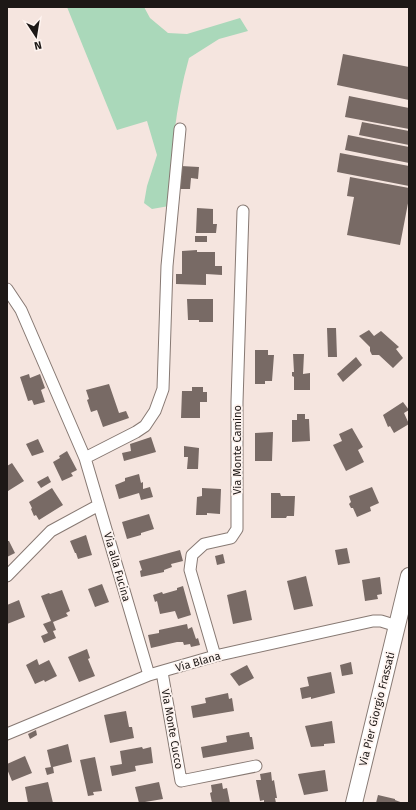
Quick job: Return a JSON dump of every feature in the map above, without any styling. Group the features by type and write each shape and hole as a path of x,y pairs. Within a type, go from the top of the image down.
{"street":[{"path":"85,458 145,426 155,411 163,389 167,266 180,129"},
{"name":"Via Monte Camino","path":"215,656 190,570 192,555 204,544 232,538 237,529 237,402 243,211"},
{"name":"Via alla Fucina","path":"7,289 21,310 85,458 149,675"},
{"path":"7,576 51,531 99,505"},
{"name":"Via Pier Giorgio Frassati","path":"354,803 402,617 409,576"},
{"name":"Via Blana","path":"7,734 149,675 215,656 373,621 402,617"},
{"name":"Via Monte Cucco","path":"162,672 181,781 256,766"}],"green space":[{"path":"67,7 144,7 150,18 168,33 187,34 240,18 248,31 219,39 189,58 180,95 174,132 169,206 152,209 144,203 147,186 157,155 147,121 117,130"}],"building":[{"path":"343,54 409,67 409,100 337,85"},
{"path":"349,96 409,108 409,129 345,117"},
{"path":"362,122 409,131 409,145 359,135"},
{"path":"348,135 409,147 409,163 345,150"},
{"path":"340,153 409,166 409,186 337,172"},
{"path":"181,166 199,167 198,179 191,178 190,189 180,189"},
{"path":"350,177 409,188 409,198 400,245 347,235 354,197 347,196"},
{"path":"197,208 213,209 213,224 217,224 216,233 196,233"},
{"path":"195,236 207,236 207,242 195,242"},
{"path":"197,250 197,252 215,252 215,266 222,266 222,275 206,274 206,285 176,284 176,274 182,274 182,251"},
{"path":"187,299 213,299 213,322 188,320"},
{"path":"327,328 336,328 337,357 328,357"},
{"path":"369,330 374,336 381,331 399,347 396,349 403,358 393,368 379,355 372,355 370,347 359,336"},
{"path":"255,350 268,350 268,355 274,355 272,381 265,381 265,384 255,384"},
{"path":"293,354 304,354 303,374 310,373 310,390 294,390 294,377 292,376 292,372 294,372"},
{"path":"356,357 362,365 343,382 337,374"},
{"path":"29,374 30,378 40,374 45,388 41,390 45,402 34,405 32,400 28,401 20,377"},
{"path":"109,384 119,413 126,411 129,418 103,427 97,410 91,412 87,400 89,399 86,390"},
{"path":"192,387 203,387 203,392 207,392 207,402 200,402 200,418 181,418 182,391 192,391"},
{"path":"403,402 409,410 404,413 409,424 394,433 390,426 388,427 383,415"},
{"path":"297,414 305,414 305,419 309,419 310,441 292,442 292,420 297,420"},
{"path":"352,428 363,447 358,450 364,462 346,471 333,445 342,441 339,434"},
{"path":"273,432 272,461 255,461 255,433"},
{"path":"151,437 156,452 124,461 122,453 131,451 130,444"},
{"path":"38,439 44,452 32,456 26,444"},
{"path":"184,446 199,448 198,469 187,469 188,457 184,457"},
{"path":"67,451 77,470 71,473 73,476 62,481 53,462"},
{"path":"12,463 24,481 8,491 7,466"},
{"path":"139,474 141,483 143,482 143,489 150,487 153,497 141,500 139,493 119,499 115,485 125,481 125,478"},
{"path":"48,476 51,482 41,488 37,482"},
{"path":"372,487 379,503 370,507 371,511 357,517 353,508 351,508 349,504 351,502 349,496"},
{"path":"52,488 63,505 39,520 36,515 34,516 29,502"},
{"path":"202,488 221,489 220,514 207,513 207,515 196,515 197,497 202,496"},
{"path":"271,493 280,493 281,496 295,496 294,516 287,516 286,518 271,518"},
{"path":"149,514 154,529 127,539 122,522"},
{"path":"86,535 92,555 78,559 70,541"},
{"path":"7,541 9,541 15,553 7,557"},
{"path":"347,548 350,563 338,565 335,550"},
{"path":"180,550 183,561 171,564 172,567 164,570 164,572 141,577 140,571 142,570 139,561"},
{"path":"223,554 225,563 217,565 215,556"},
{"path":"306,576 313,606 294,610 287,581"},
{"path":"380,577 382,594 377,595 378,599 365,601 362,580"},
{"path":"102,584 109,602 95,607 88,589"},
{"path":"183,586 191,615 178,619 175,611 160,614 157,601 155,602 153,595 177,590 177,588"},
{"path":"62,590 70,611 66,613 68,616 53,622 56,630 53,631 56,638 44,643 41,636 48,633 43,624 51,621 41,596"},
{"path":"246,590 252,620 233,624 227,595"},
{"path":"19,600 25,617 7,624 7,605"},
{"path":"187,624 188,629 192,627 196,639 198,638 200,645 191,647 190,644 184,645 183,642 177,642 151,648 148,635 159,633 159,630"},
{"path":"87,649 90,658 88,659 95,676 79,682 68,657"},
{"path":"37,659 39,665 49,660 57,676 45,682 44,680 35,684 26,665"},
{"path":"351,662 353,674 342,676 340,665"},
{"path":"247,665 254,678 239,686 230,674"},
{"path":"331,672 335,693 311,699 311,697 302,699 300,688 309,686 307,677"},
{"path":"228,693 229,699 232,698 234,711 193,718 191,706 206,703 205,698"},
{"path":"126,711 129,727 132,727 134,738 110,743 104,715"},
{"path":"332,721 335,743 311,747 305,726"},
{"path":"36,730 37,735 30,739 28,734"},
{"path":"249,732 250,737 252,737 254,749 203,758 201,747 227,742 226,736"},
{"path":"68,744 72,762 53,767 54,773 47,775 45,768 51,767 47,750"},
{"path":"142,747 143,749 151,747 153,763 135,766 136,771 112,776 110,766 122,764 120,751"},
{"path":"25,756 32,773 12,781 7,769 7,764"},
{"path":"95,757 102,791 93,792 94,795 88,796 80,760"},
{"path":"325,770 328,791 304,795 298,774"},
{"path":"271,772 277,798 275,798 276,803 264,803 264,800 260,801 256,780 261,780 260,774"},
{"path":"48,782 53,803 28,803 25,787"},
{"path":"159,782 163,799 139,803 135,787"},
{"path":"222,783 223,789 227,788 230,803 212,803 210,793 212,792 211,785"},
{"path":"378,795 395,799 403,803 376,803"}]}
